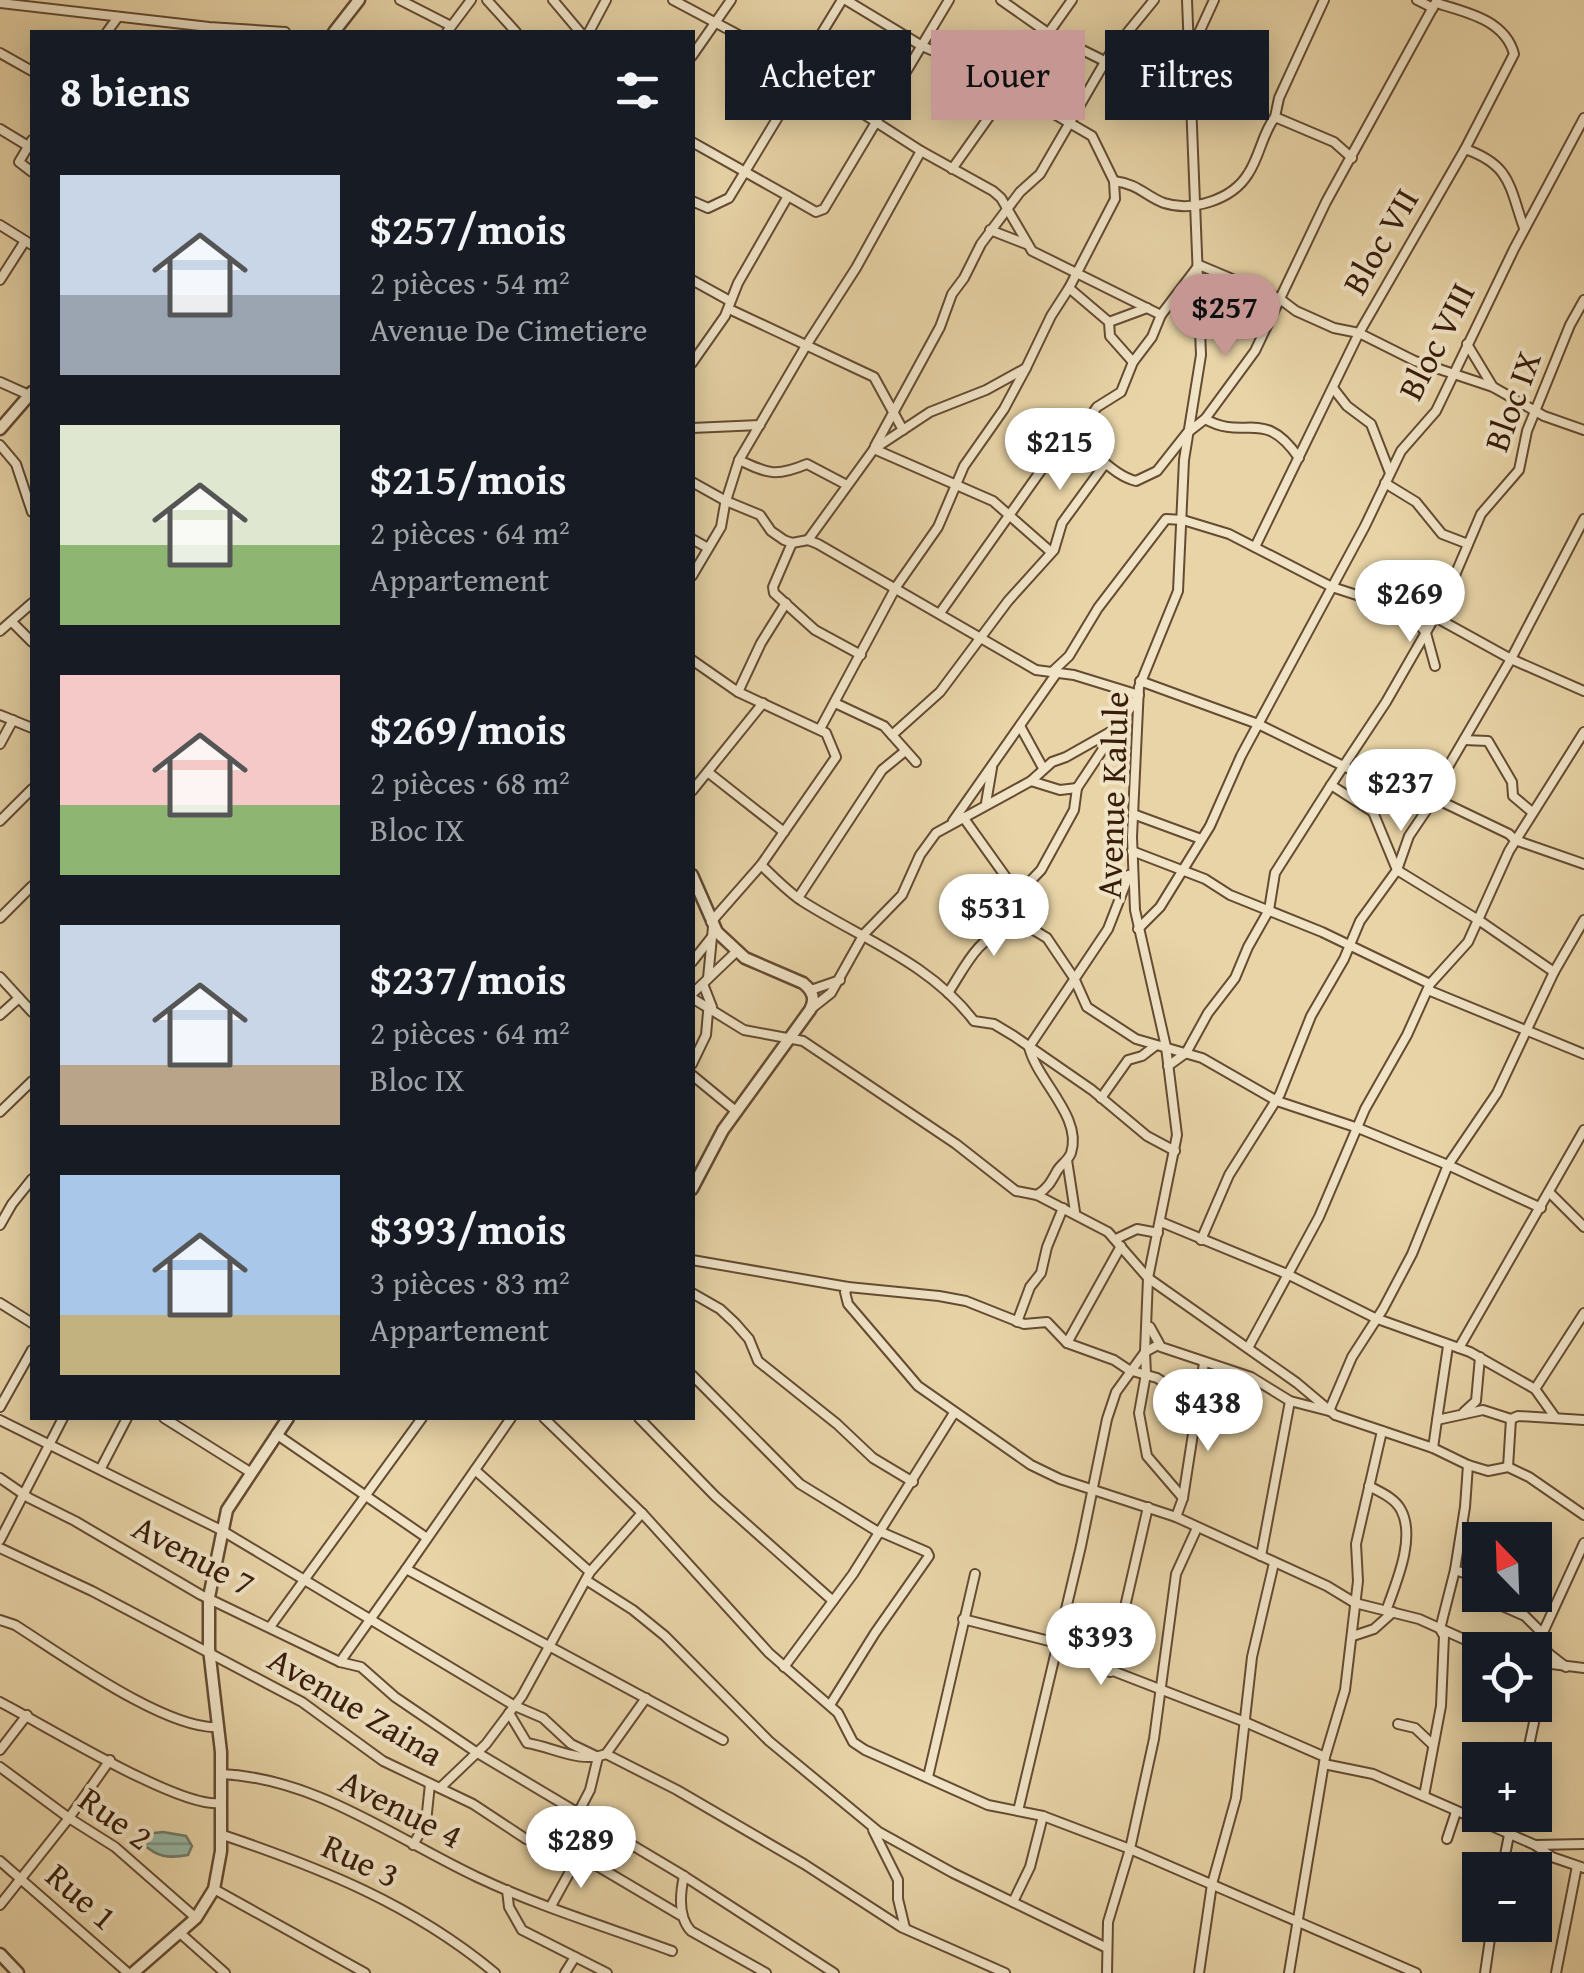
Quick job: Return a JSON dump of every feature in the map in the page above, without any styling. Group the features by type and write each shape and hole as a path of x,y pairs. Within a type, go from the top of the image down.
{"street":[{"path":"336,30 359,0"},
{"path":"400,0 449,29 471,0"},
{"path":"487,0 514,30"},
{"path":"553,0 578,30"},
{"path":"590,30 606,0"},
{"path":"673,0 727,30"},
{"path":"695,52 731,0"},
{"path":"827,30 844,0 931,50"},
{"path":"695,144 816,212 824,209 950,0"},
{"path":"1001,0 1042,30"},
{"path":"1051,30 1072,0"},
{"path":"1127,30 1154,0"},
{"name":"Avenue Kalule","path":"1188,0 1189,30"},
{"path":"1200,30 1214,0"},
{"path":"1114,181 1142,188 1161,202 1194,206 1213,201 1240,184 1275,117 1279,98 1324,0"},
{"path":"940,614 1064,438 1074,440 1130,480 1144,479 1157,471 1204,419 1255,350 1326,202 1435,4 1417,0"},
{"path":"0,2 262,30"},
{"name":"Bloc VII","path":"1255,547 1359,333 1465,149 1514,54 1502,31 1476,15 1435,4"},
{"path":"108,30 118,17"},
{"path":"808,540 874,449 940,327 952,294 990,230 1040,174 1070,126 1105,62 1085,52"},
{"path":"0,53 30,70"},
{"path":"1275,117 1334,142 1352,158"},
{"name":"Bloc VIII","path":"1138,930 1153,918 1210,826 1258,724 1406,441 1433,415 1524,228 1584,118"},
{"path":"695,202 708,208 729,198 776,120"},
{"path":"952,169 987,120"},
{"path":"820,729 896,587 938,526 973,450 1014,393 1050,316 1111,210 1114,181 1092,136 1061,120"},
{"name":"Avenue Kalule","path":"1182,1498 1147,1456 1138,1413 1146,1374 1148,1278 1175,1151 1177,1120 1138,930 1132,851 1140,682 1178,591 1182,493 1201,354 1193,120"},
{"path":"874,121 993,192 1026,244"},
{"path":"0,129 30,143 19,162 30,170"},
{"path":"1465,149 1500,166 1524,228"},
{"path":"695,571 721,527 739,460 856,268 921,151"},
{"path":"695,359 730,305 788,196"},
{"path":"0,226 29,243 0,280"},
{"path":"990,230 1026,244 1042,258 1161,315"},
{"path":"1074,440 1096,408 1121,392 1133,362 1152,337 1161,315 1199,265 1280,299 1324,324 1359,333 1378,345 1452,375 1493,387 1536,412 1584,430"},
{"path":"695,282 730,305 874,377 903,430"},
{"path":"1069,288 1109,322 1110,336 1133,362"},
{"name":"Bloc IX","path":"1186,1053 1214,1004 1236,978 1269,910 1276,873 1386,702 1435,617 1481,514 1519,470 1528,431 1570,325 1584,300"},
{"path":"1109,322 1148,308"},
{"path":"1467,344 1493,387"},
{"path":"874,449 937,408 986,390 1026,368"},
{"path":"0,382 30,394"},
{"path":"1334,388 1347,406 1371,424 1388,478 1416,502 1442,534 1468,544"},
{"path":"0,429 30,395"},
{"path":"1204,419 1228,429 1244,425 1272,430 1299,458"},
{"path":"695,428 760,426"},
{"path":"0,446 16,464 30,506"},
{"path":"874,449 993,501 1052,552"},
{"path":"739,460 781,474 807,464 846,484"},
{"path":"892,735 940,692 980,637 1057,546 1062,523 1105,464"},
{"path":"695,484 760,515 771,531 792,543 808,540 896,587 1036,670 1074,675 1139,694 1077,788 1074,810 1041,870 1018,894"},
{"path":"1202,1240 1229,1175 1276,1101 1311,1016 1351,945 1360,921 1397,870 1409,836 1511,659 1584,519"},
{"path":"952,822 1069,656 1098,608 1162,522 1183,520 1229,534 1332,587 1435,617 1511,659 1584,690"},
{"path":"695,540 708,548"},
{"path":"792,543 773,587 774,594 815,630 861,655"},
{"path":"738,692 761,643 786,604"},
{"path":"30,605 4,626 30,641"},
{"path":"1408,612 1426,632 1435,666"},
{"path":"695,662 738,692 820,729 831,739 834,763 761,865 722,910 695,957"},
{"path":"1140,682 1258,724 1384,786 1433,797 1515,840 1584,864"},
{"path":"835,702 884,726 916,762"},
{"path":"695,789 762,703"},
{"path":"0,715 30,727"},
{"path":"1479,716 1488,741 1512,782 1513,796 1532,812"},
{"path":"0,744 13,720"},
{"path":"1020,726 1044,768"},
{"path":"695,1182 714,1144 788,1038 812,1008 826,999 864,934 902,894 936,832 1116,729"},
{"path":"1248,1348 1319,1217 1371,1096 1407,1035 1429,987 1468,942 1515,840 1584,732"},
{"path":"1464,740 1488,741"},
{"path":"798,898 882,770 904,752"},
{"path":"986,803 993,763"},
{"path":"709,773 784,832"},
{"path":"1030,781 1060,790 1077,788"},
{"path":"1331,786 1373,812 1397,870 1554,972"},
{"path":"1373,812 1384,786"},
{"path":"0,821 30,791"},
{"path":"0,800 12,809"},
{"path":"1133,814 1201,839"},
{"path":"948,992 986,939 997,932 1008,932 1019,920 1018,894 963,817"},
{"path":"1132,851 1351,945 1429,987 1584,1054"},
{"path":"761,865 798,898 912,963 960,1002 974,1020 994,1024 1101,1098 1147,1136 1175,1151"},
{"path":"1029,1047 1112,922 1132,866"},
{"path":"695,881 706,903 711,929 706,982 712,1008"},
{"path":"0,918 30,888"},
{"path":"706,903 722,910"},
{"path":"1019,920 1044,934 1091,1011 1136,1040 1202,1058 1276,1101 1358,1128 1541,1208"},
{"path":"1328,1411 1352,1357 1412,1254 1448,1165 1497,1093 1554,972 1584,920"},
{"path":"711,929 757,964 796,978 811,990 812,1008"},
{"path":"695,993 737,951"},
{"path":"0,978 30,1010"},
{"path":"811,990 840,980"},
{"path":"0,1015 19,998"},
{"path":"695,998 744,1030 803,1040 956,1144 1016,1190 1038,1195 1075,1212 1119,1243 1148,1278 1297,1383 1328,1411"},
{"path":"695,1058 706,1035 708,1012 712,1008"},
{"path":"797,1028 803,1040"},
{"path":"1101,1098 1128,1060 1160,1046"},
{"path":"1029,1047 1042,1078 1063,1106 1072,1135 1067,1160 1075,1212"},
{"path":"1168,1066 1186,1053"},
{"path":"695,1078 736,1112"},
{"path":"0,1112 30,1083"},
{"path":"1459,1348 1584,1130"},
{"path":"1038,1195 1067,1160"},
{"path":"0,1224 30,1182"},
{"path":"1550,1194 1584,1228"},
{"path":"1017,1322 1030,1287 1041,1273 1063,1208"},
{"path":"1160,1222 1287,1274 1375,1318 1480,1357 1535,1389 1556,1417"},
{"path":"1067,1343 1119,1243 1138,1229 1158,1233"},
{"path":"695,1261 848,1287 939,1296 1017,1322 1047,1322 1067,1343 1146,1374 1197,1404"},
{"path":"848,1287 845,1298 852,1309 918,1386 1031,1466 1176,1517 1327,1586 1354,1603 1390,1611 1462,1639"},
{"path":"695,1295 720,1310 745,1334 758,1361 873,1458 913,1482"},
{"path":"0,1304 29,1321"},
{"path":"1535,1389 1584,1313"},
{"path":"1148,1323 1158,1344 1204,1364 1251,1377 1290,1401 1433,1448 1468,1464 1488,1471 1508,1467 1584,1515"},
{"path":"1018,1811 1107,1419 1129,1370 1158,1344"},
{"path":"1433,1448 1448,1346"},
{"path":"0,1407 30,1354"},
{"path":"1460,1415 1476,1402 1480,1357"},
{"path":"1176,1517 1204,1364"},
{"path":"695,1378 800,1484 880,1533 929,1556 830,1706"},
{"path":"1260,1556 1290,1401"},
{"path":"1476,1402 1483,1410"},
{"path":"1437,1420 1483,1410 1511,1419 1518,1416 1584,1420"},
{"path":"784,1666 834,1602 954,1413"},
{"path":"1508,1467 1511,1419"},
{"path":"0,1420 222,1530 373,1618 512,1710 543,1718 571,1744 761,1838 905,1928 1004,1973"},
{"path":"0,1540 62,1420"},
{"path":"102,1468 126,1420"},
{"path":"171,1420 250,1472"},
{"path":"130,1973 196,1918 214,1890 221,1850 221,1774 209,1653 209,1597 227,1510 286,1420"},
{"path":"270,1626 421,1420"},
{"path":"340,1662 510,1420"},
{"path":"546,1420 642,1513 784,1666 842,1718 853,1742 988,1804 1043,1816 1130,1849 1300,1922 1390,1968 1416,1973"},
{"path":"641,1420 715,1496 834,1602"},
{"path":"1290,1973 1324,1760 1345,1690 1358,1581 1356,1544 1382,1431"},
{"path":"276,1434 426,1538"},
{"path":"1424,1796 1443,1690 1444,1636 1440,1629 1466,1507 1468,1464"},
{"path":"475,1470 588,1576 665,1636 769,1741 870,1824 931,1862 1105,1947"},
{"name":"Avenue 7","path":"0,1478 28,1498 209,1597 340,1662 362,1667 395,1696 476,1752"},
{"path":"1353,1636 1374,1628 1390,1611 1401,1566 1401,1509 1370,1486"},
{"path":"1110,1672 1148,1507"},
{"path":"440,1788 486,1744 512,1710 588,1576 642,1513"},
{"path":"1107,1973 1105,1947 1111,1908 1130,1849 1162,1690 1176,1574 1197,1528"},
{"path":"1552,1608 1584,1543"},
{"name":"Avenue Zaina","path":"0,1548 92,1591 302,1702 383,1761 473,1804 526,1839 578,1857 680,1916 690,1931 766,1973"},
{"path":"1199,1973 1212,1884 1233,1815 1252,1657 1274,1563"},
{"path":"406,1569 723,1740"},
{"path":"1455,1570 1462,1573"},
{"path":"928,1777 975,1574"},
{"path":"1516,1612 1525,1616 1538,1632"},
{"path":"1525,1616 1542,1612"},
{"path":"963,1619 1057,1646 1110,1672 1245,1722 1324,1760 1373,1774 1581,1867 1556,1973"},
{"path":"0,1620 15,1625 135,1698 202,1728 218,1727"},
{"path":"1552,1656 1566,1667"},
{"path":"1553,1666 1584,1668"},
{"path":"577,1815 602,1756 646,1698"},
{"name":"Rue 2","path":"0,1702 170,1793 220,1803"},
{"path":"512,1710 528,1742 571,1755 602,1756"},
{"path":"0,1750 27,1716"},
{"path":"1398,1724 1415,1728 1433,1746"},
{"path":"476,1752 684,1876 834,1973"},
{"path":"0,1905 70,1818 110,1760"},
{"name":"Rue 2","path":"0,1766 116,1847 196,1918"},
{"name":"Avenue 4","path":"221,1774 260,1777 326,1799 507,1890 672,1952"},
{"path":"413,1845 428,1817 430,1784"},
{"path":"1447,1838 1456,1812"},
{"path":"1014,1902 1030,1866 1043,1816"},
{"path":"870,1824 898,1880 905,1928"},
{"name":"Rue 3","path":"220,1834 323,1870 430,1923 495,1973"},
{"path":"1506,1852 1509,1834"},
{"path":"1535,1845 1584,1844"},
{"path":"551,1906 578,1857"},
{"name":"Rue 1","path":"0,1861 130,1973"},
{"path":"680,1916 684,1876"},
{"path":"214,1890 366,1973"},
{"path":"507,1890 508,1906 522,1930 607,1973"},
{"path":"180,1933 225,1973"},
{"path":"1485,1973 1490,1942"},
{"path":"0,1954 18,1973"},
{"path":"565,1973 574,1956"}],"shaded area":[{"path":"146,1834 186,1836 192,1846 188,1855 163,1856 142,1843"}]}
